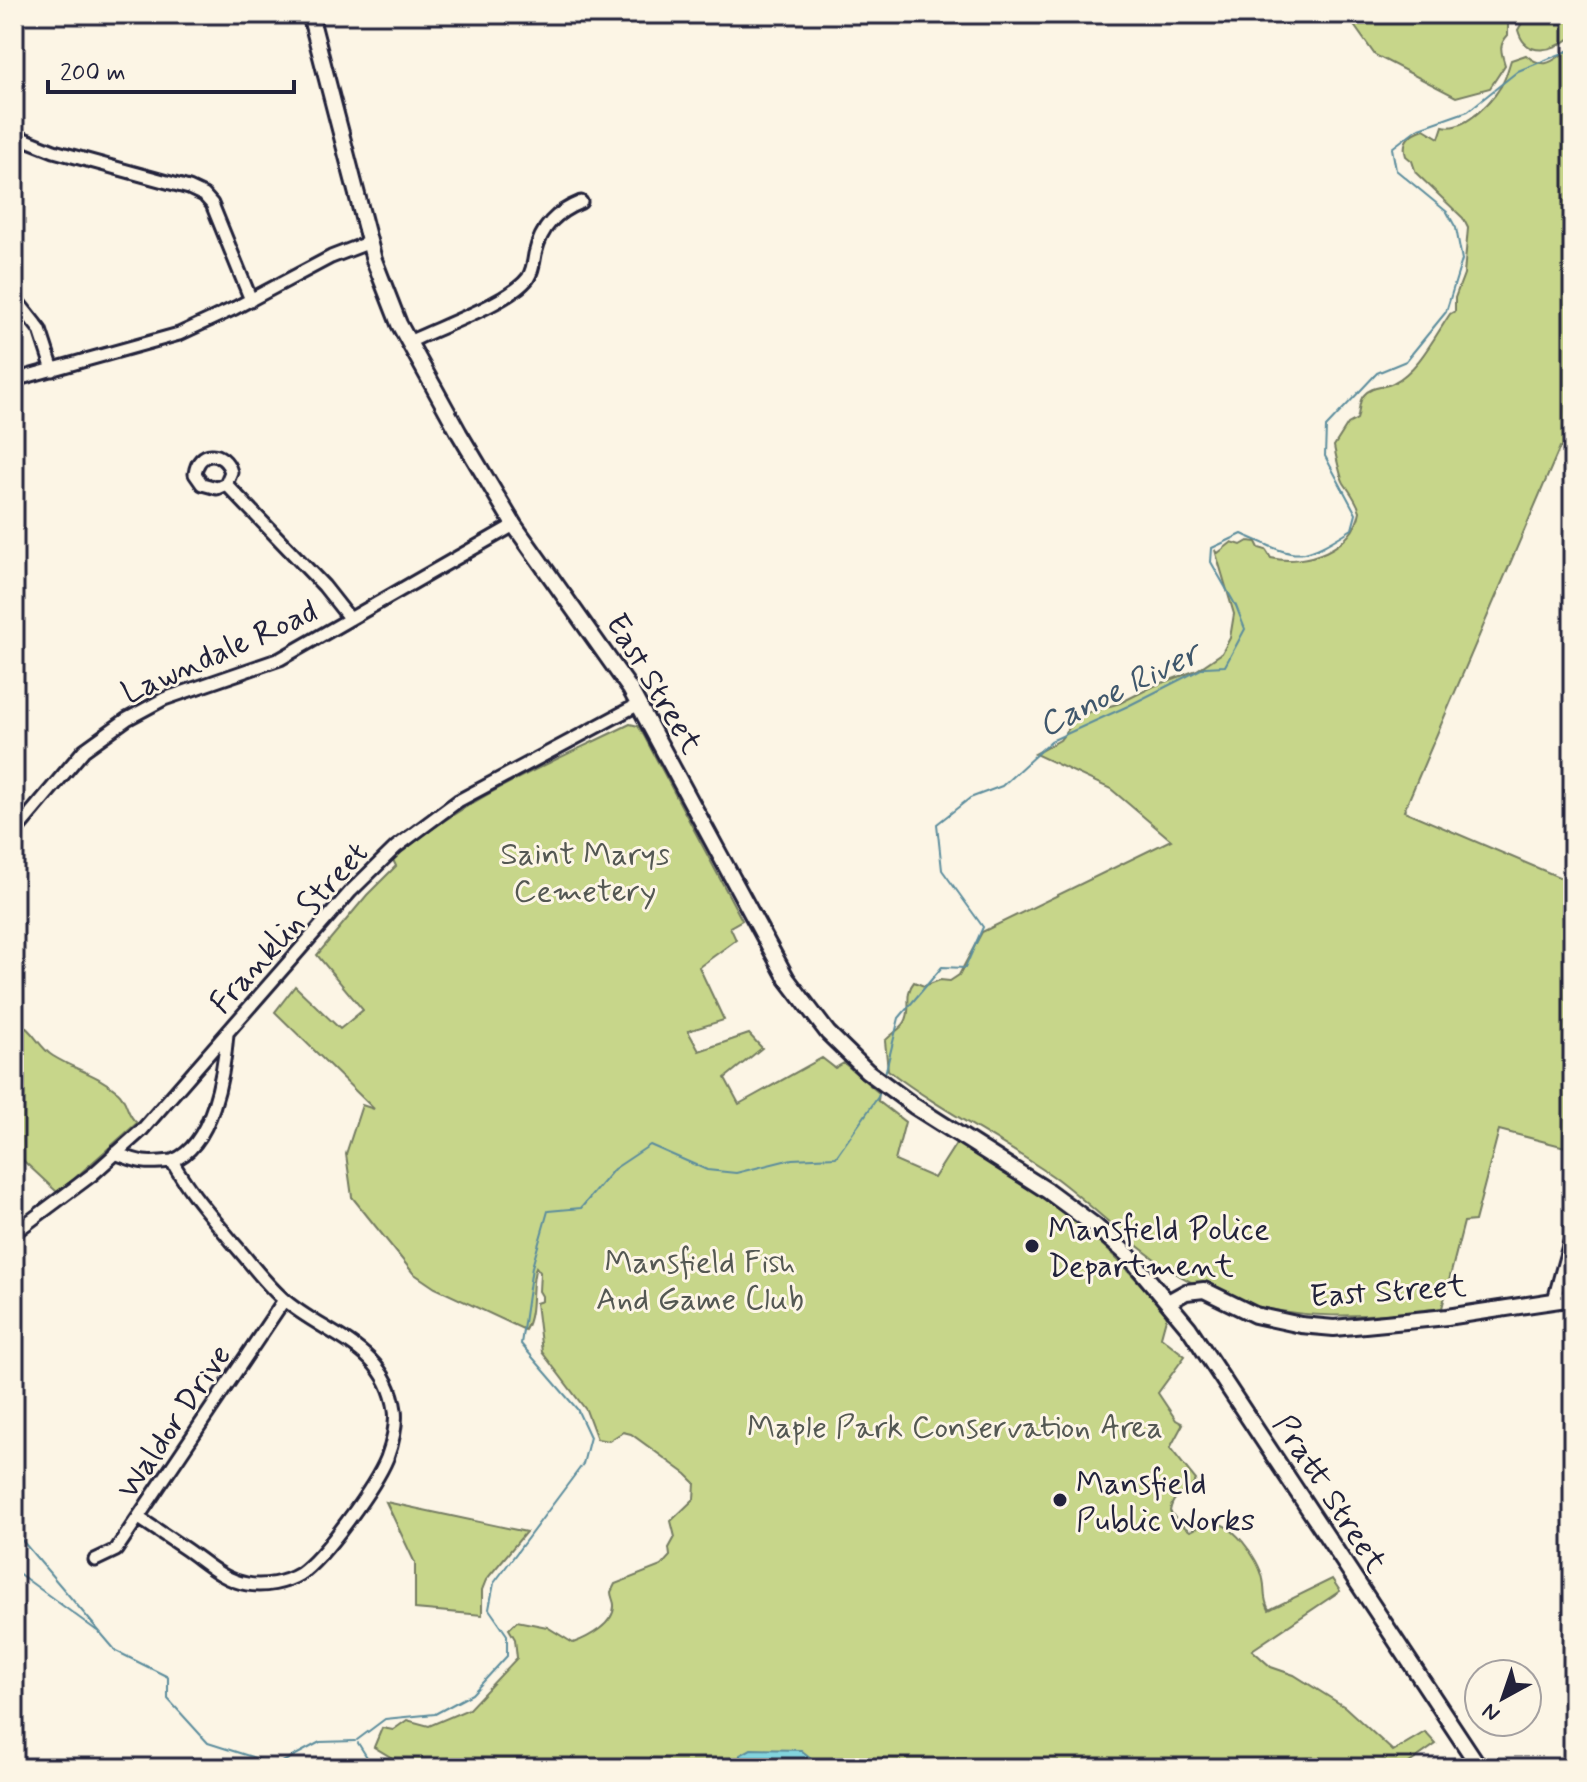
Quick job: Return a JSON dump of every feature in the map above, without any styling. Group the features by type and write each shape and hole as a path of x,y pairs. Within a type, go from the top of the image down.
{"main road":[{"name":"East Street","path":"310,14 370,242 386,293 409,342 514,525 604,648 639,704 787,979 828,1033 876,1079 1056,1196 1128,1255"},
{"name":"Pratt Street","path":"1128,1255 1189,1328 1480,1768"},
{"name":"East Street","path":"1168,1302 1186,1292 1204,1290 1255,1315 1334,1328 1447,1317 1573,1298"}],"street":[{"path":"14,135 54,151 189,188 204,195 216,212 251,300"},
{"path":"409,342 473,313 512,291 528,277 544,229 564,208 581,202"},
{"path":"14,380 179,334 331,257 370,242"},
{"path":"14,297 40,330 53,370"},
{"path":"226,484 324,586 350,619"},
{"name":"Lawndale Road","path":"14,833 68,766 104,733 164,699 280,659 514,525"},
{"name":"Franklin Street","path":"14,1233 46,1211 115,1153 161,1109 365,876 416,831 458,801 639,704"},
{"path":"115,1153 154,1165 172,1161 187,1152 208,1120 220,1086 227,1033"},
{"path":"139,1518 226,1578 264,1585 289,1580 302,1573 342,1527 363,1497 386,1458 395,1410 388,1388 364,1353 284,1300 186,1185 172,1161"},
{"path":"1554,1300 1573,1231"},
{"name":"Waldor Drive","path":"95,1560 116,1550 284,1300"}],"green space":[{"path":"1346,14 1508,14 1508,35 1501,49 1505,65 1490,88 1456,97 1375,55"},
{"path":"1527,14 1573,14 1573,36 1549,48 1534,49 1527,45 1518,30"},
{"path":"1573,47 1573,453 1560,447 1404,811 1573,883 1573,1149 1499,1130 1475,1221 1464,1222 1442,1308 1335,1316 1265,1308 1230,1299 1166,1267 1057,1179 888,1070 885,1041 905,1022 909,992 914,982 924,986 940,980 950,981 959,975 982,932 1171,840 1111,789 1035,754 1060,740 1079,715 1120,703 1197,670 1222,653 1230,638 1234,614 1215,550 1218,553 1232,542 1241,545 1248,541 1256,542 1271,558 1298,559 1326,552 1348,536 1360,511 1343,481 1334,446 1348,424 1357,419 1364,395 1402,377 1425,352 1455,311 1455,298 1464,274 1468,228 1463,218 1416,173 1412,161 1406,156 1406,142 1424,129 1439,138 1443,126 1461,124 1479,112 1501,86 1511,60 1526,55 1540,63 1550,62"},
{"path":"630,724 638,726 642,732 742,920 730,927 736,940 699,967 724,1020 688,1031 699,1051 749,1034 762,1048 725,1078 739,1104 822,1058 835,1068 844,1063 879,1093 878,1101 905,1122 895,1161 934,1178 957,1142 1047,1200 1101,1243 1167,1315 1161,1337 1185,1356 1158,1393 1176,1420 1183,1424 1170,1448 1196,1480 1189,1491 1176,1498 1170,1511 1190,1531 1217,1523 1243,1542 1260,1571 1269,1610 1332,1579 1340,1591 1252,1650 1271,1667 1294,1675 1345,1707 1393,1751 1425,1732 1436,1744 1402,1768 409,1768 374,1747 382,1728 393,1730 407,1720 429,1726 469,1709 517,1658 515,1639 509,1629 517,1621 547,1627 573,1643 599,1629 613,1612 611,1592 615,1584 661,1566 670,1556 669,1548 675,1537 671,1521 694,1499 695,1483 631,1434 623,1432 609,1441 597,1439 586,1410 542,1352 536,1303 542,1301 542,1296 539,1291 540,1272 536,1267 525,1330 435,1288 413,1273 352,1197 346,1154 362,1105 374,1109 275,1012 295,986 340,1029 363,1010 317,955 367,895 396,866 393,860 419,838 477,801"},
{"path":"18,1022 53,1056 118,1092 137,1123 58,1193 14,1152 14,1023"},
{"path":"386,1502 526,1532 486,1580 482,1590 482,1615 415,1609 415,1563"}],"water":[{"path":"751,1749 801,1750 823,1768 740,1768 740,1755"}],"waterway":[{"name":"Canoe River","path":"885,1074 899,1018 942,967 965,968 983,927 942,870 937,824 970,798 1002,786 1051,741 1205,667 1225,666 1245,629 1211,562 1212,548 1242,534 1276,549 1298,554 1320,548 1352,529 1356,514 1325,456 1326,427 1377,373 1406,361 1446,312 1462,260 1456,228 1447,212 1396,170 1392,148 1417,129 1468,111 1518,71 1573,49"},
{"name":"Canoe River","path":"357,1740 385,1719 435,1714 472,1694 507,1656 507,1635 489,1609 494,1583 583,1464 590,1437 577,1409 521,1344 532,1267 548,1211 581,1208 614,1169 650,1145 707,1170 736,1173 792,1159 836,1157 878,1097 881,1088"},
{"path":"14,1531 116,1651 168,1677 168,1699 208,1743 277,1765 320,1742 355,1741"},
{"path":"14,1570 100,1633"},
{"name":"Canoe River","path":"358,1743 370,1762 401,1768"}],"place":[{"name":"Mansfield Police Department","path":"1032,1246"},
{"name":"Mansfield Public Works","path":"1060,1500"}],"park label":[{"name":"Saint Marys Cemetery","path":"585,872"},
{"name":"Mansfield Fish And Game Club","path":"700,1280"},
{"name":"Maple Park Conservation Area","path":"955,1426"}]}
